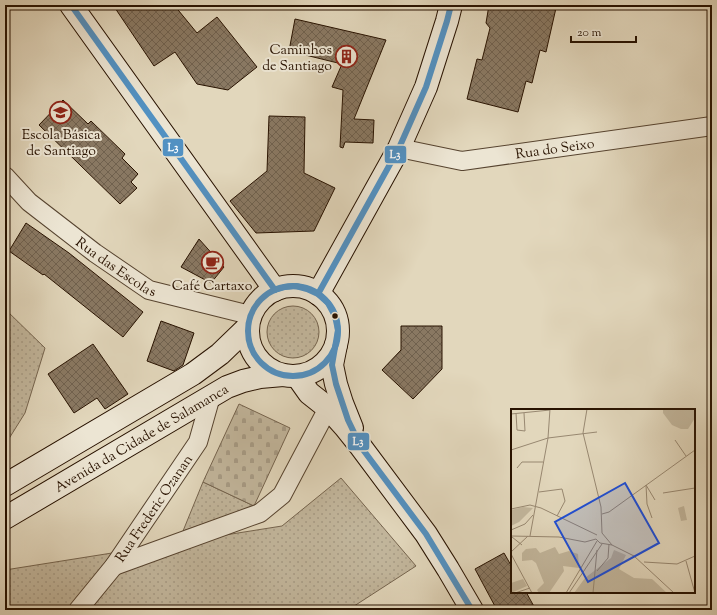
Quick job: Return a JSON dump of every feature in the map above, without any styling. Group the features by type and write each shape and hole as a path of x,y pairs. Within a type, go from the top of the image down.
{"street":[{"path":"71,5 274,290"},
{"path":"318,294 399,148 426,87 451,5"},
{"name":"Rua do Seixo","path":"399,148 462,161 712,126"},
{"name":"Rua das Escolas","path":"7,181 29,202 95,253 149,290 249,321"},
{"path":"336,344 331,356 322,366 310,373 290,376 271,371 260,363 253,352 248,340 249,321 256,305 264,296 274,290 285,287 296,286 308,289 318,294 328,304 335,316 338,330 336,344 332,365 336,384 348,420 361,447"},
{"name":"Avenida da Cidade de Salamanca","path":"5,485 193,374 220,354 249,321"},
{"path":"290,376 328,408 345,426 426,534 472,610"},
{"name":"Avenida da Cidade de Salamanca","path":"5,518 227,387 260,377 290,376"},
{"name":"Rua Frederic Ozanan","path":"78,610 114,566 198,442 212,396"},
{"path":"114,566 260,513 282,495 328,408"}],"green space":[{"path":"288,306 298,306 312,313 319,327 319,337 312,351 298,358 288,358 278,354 271,347 267,337 267,327 271,317 278,310"},
{"path":"5,309 45,348 25,413 5,445"},
{"path":"239,404 290,428 254,506 203,482"},
{"path":"341,478 416,566 348,610 5,610 5,570 282,526"},
{"path":"203,482 254,506 183,531"}],"building":[{"path":"113,5 174,5 197,33 217,17 257,67 228,90 197,84 175,52 154,66"},
{"path":"489,5 546,5 556,8 546,52 540,50 532,83 526,81 518,112 467,99 477,59 482,60 490,28 486,23"},
{"name":"Caminhos de Santiago","path":"295,19 386,40 354,119 374,120 373,143 345,142 343,148 340,147 343,90 332,87 342,64 289,51"},
{"path":"63,100 88,124 91,121 125,154 122,158 138,174 131,182 137,188 120,204 39,125"},
{"path":"269,116 305,117 304,173 335,188 314,231 256,233 230,201 267,171"},
{"path":"26,223 69,253 143,312 123,337 44,274 43,275 9,251"},
{"path":"199,239 224,267 211,283 181,267"},
{"path":"161,321 194,333 183,365 174,371 147,361"},
{"path":"401,326 442,326 442,369 413,399 382,370 401,350"},
{"path":"93,344 128,394 105,409 97,398 74,413 48,374"},
{"path":"504,553 511,565 511,593 527,593 536,610 497,610 475,569"}],"transit line":[{"name":"L3","path":"71,5 275,290"},
{"name":"L3","path":"318,294 399,148 426,87 451,5"},
{"name":"L3","path":"293,286 310,290 325,299 334,314 338,331 334,348 325,363 310,372 293,376 276,372 261,363 252,348 248,331 252,314 261,299 276,290 293,286"},
{"name":"L3","path":"275,290 296,286 318,294 328,303 335,316 338,330 332,365 336,384 348,420 361,447 426,534 472,610"}],"place":[{"name":"Caminhos de Santiago","path":"347,57"},
{"name":"Escola Básica de Santiago","path":"61,112"},
{"name":"Café Cartaxo","path":"212,263"}]}
